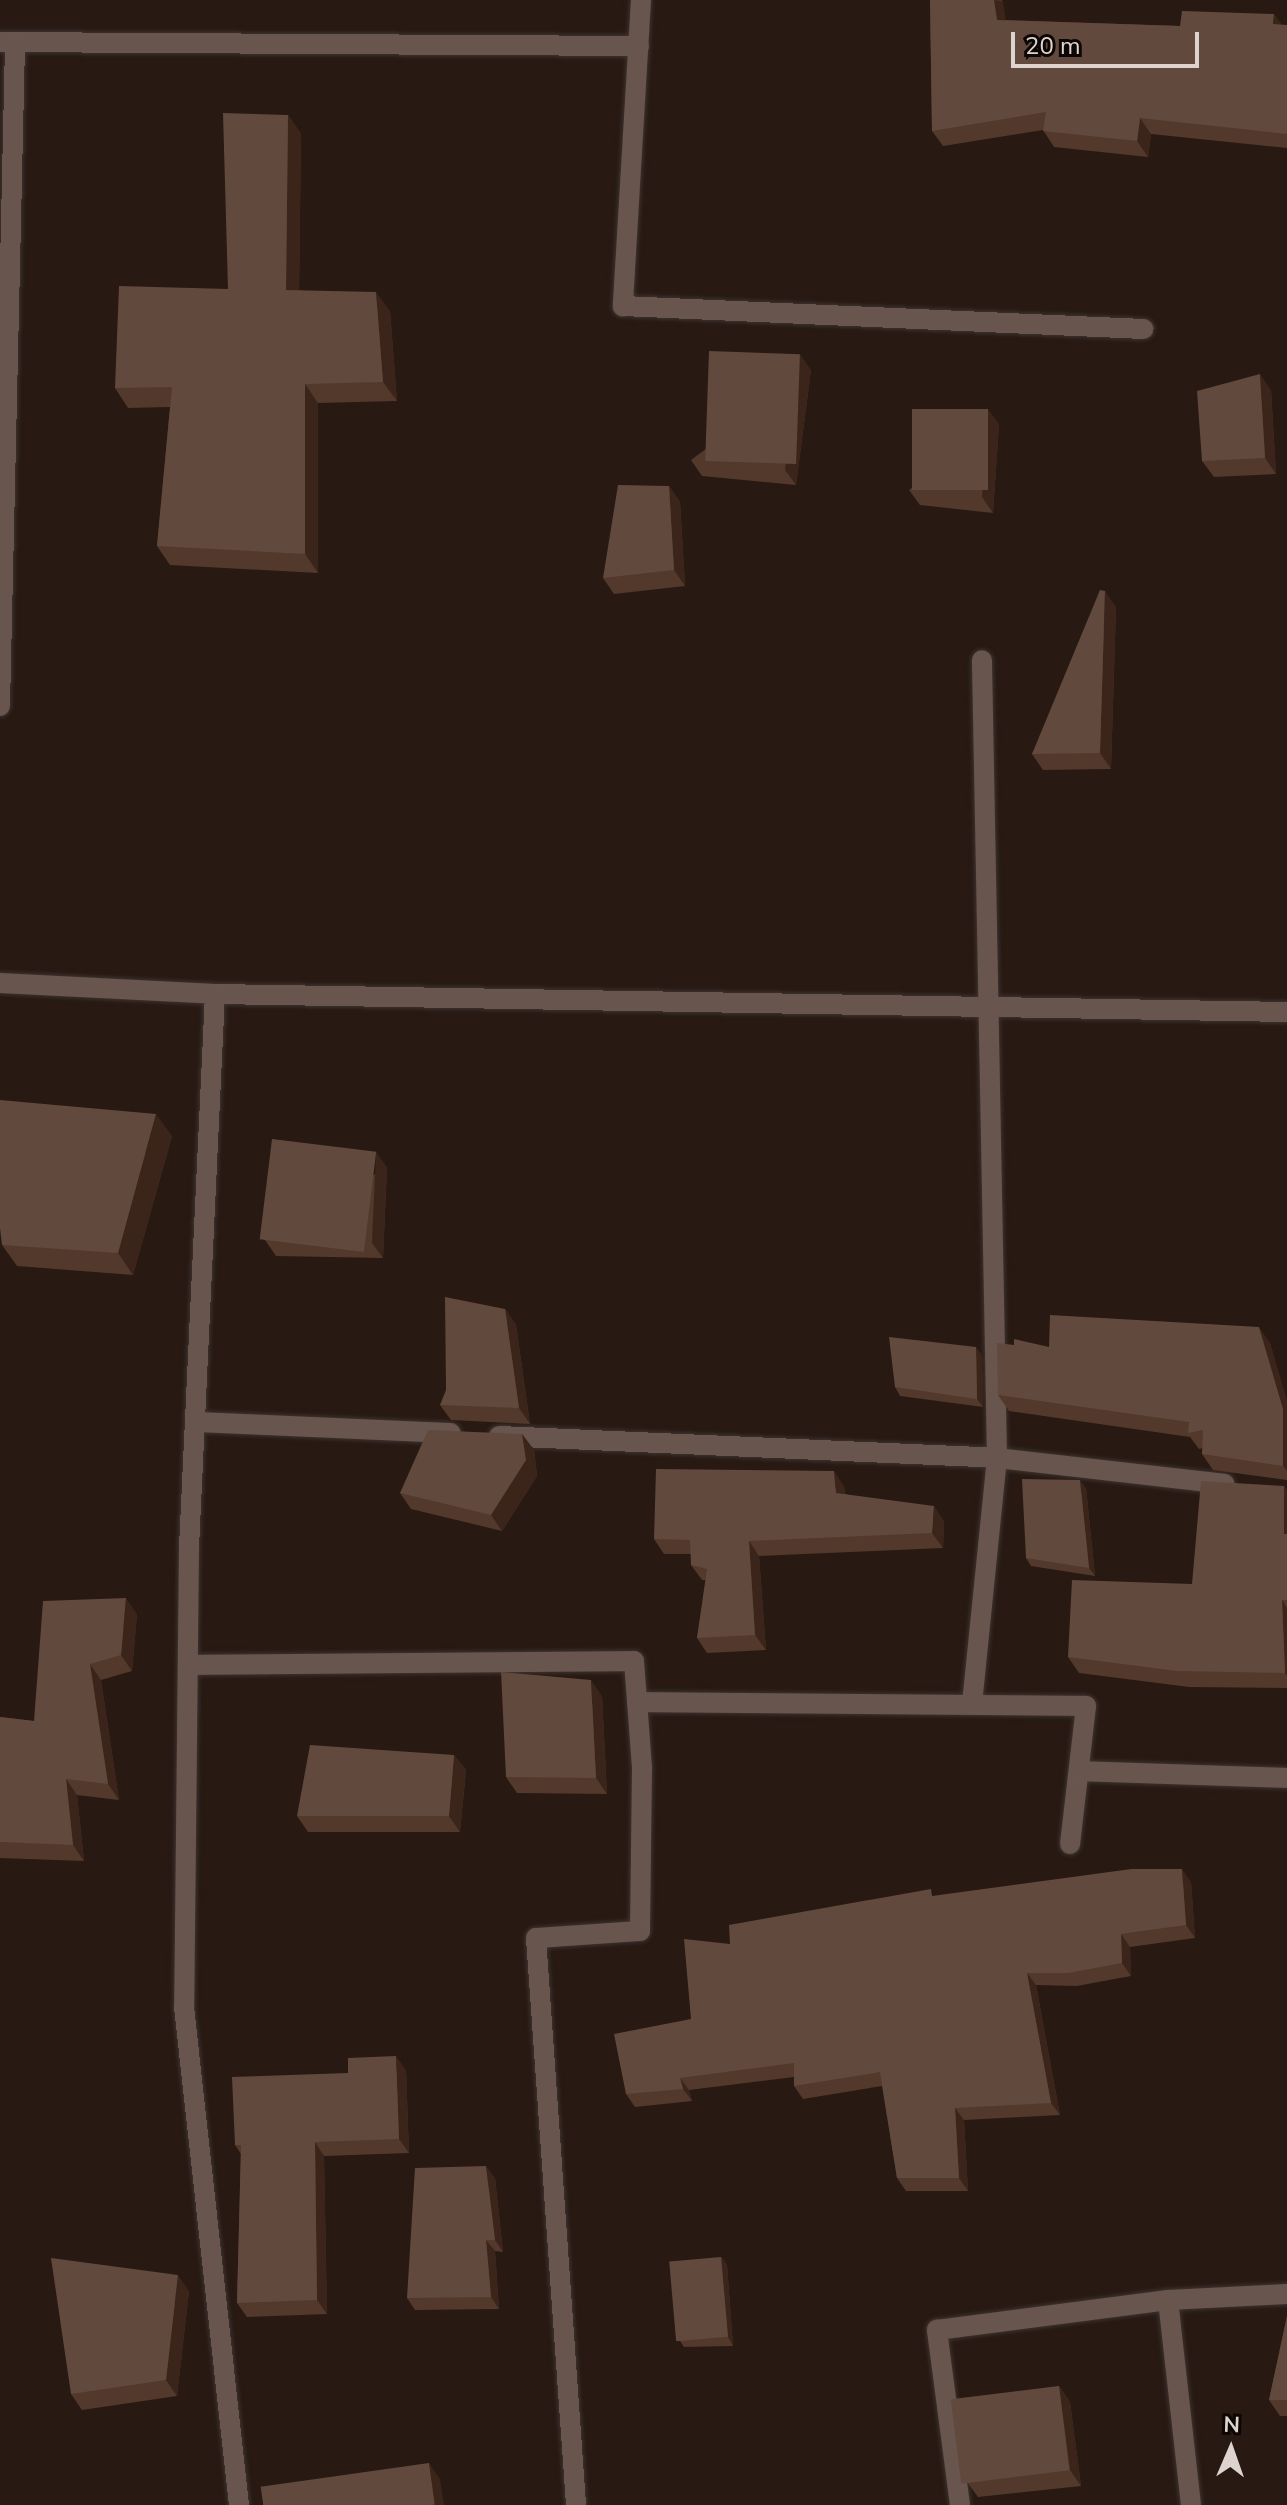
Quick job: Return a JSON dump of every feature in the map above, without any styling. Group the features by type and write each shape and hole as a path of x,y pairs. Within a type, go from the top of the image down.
{"street":[{"path":"641,0 623,306 1143,329"},
{"path":"0,706 8,43 639,46"},
{"path":"972,1704 997,1458 991,1008 982,660"},
{"path":"0,983 215,994 1287,1012"},
{"path":"215,994 188,1665 184,2007 239,2505"},
{"path":"196,1422 997,1458 1241,1486"},
{"path":"188,1665 634,1661 640,1931 536,1938 576,2505"},
{"path":"637,1702 1086,1706 1070,1844"},
{"path":"1079,1771 1287,1778"},
{"path":"960,2505 937,2330 1168,2300 1287,2294"},
{"path":"1168,2300 1191,2505"}],"building":[{"path":"930,0 994,0 997,20 1180,26 1182,11 1274,14 1273,24 1287,25 1287,134 1140,118 1137,141 1043,131 1046,112 932,131"},
{"path":"223,113 288,115 286,290 376,292 383,382 305,384 305,554 157,546 172,387 115,388 119,286 228,289"},
{"path":"709,351 800,354 796,464 705,461"},
{"path":"1260,374 1265,458 1202,461 1197,391"},
{"path":"912,409 988,409 988,490 912,490"},
{"path":"618,485 669,486 674,570 603,578"},
{"path":"1100,590 1105,591 1100,753 1032,754"},
{"path":"0,1100 156,1114 118,1253 2,1245"},
{"path":"272,1139 376,1152 364,1252 260,1239"},
{"path":"445,1297 505,1309 519,1408 440,1405 446,1390"},
{"path":"1050,1315 1259,1327 1283,1409 1283,1466 1202,1454 1203,1430 1188,1433 1189,1422 998,1395 997,1343 1014,1345 1014,1339 1049,1347"},
{"path":"889,1337 976,1347 977,1399 895,1387"},
{"path":"428,1430 522,1434 526,1460 491,1515 400,1493"},
{"path":"656,1469 834,1471 836,1493 934,1506 932,1533 749,1541 755,1635 697,1638 707,1569 691,1565 690,1540 654,1539"},
{"path":"1022,1479 1080,1480 1089,1568 1026,1558"},
{"path":"1201,1481 1284,1486 1284,1534 1287,1534 1287,1600 1282,1600 1285,1673 1177,1671 1068,1657 1072,1580 1192,1584"},
{"path":"126,1598 121,1655 90,1664 108,1784 66,1779 73,1845 0,1842 0,1717 34,1721 43,1601"},
{"path":"501,1672 591,1680 596,1778 506,1777"},
{"path":"310,1745 454,1755 449,1816 297,1816"},
{"path":"1132,1869 1182,1869 1186,1925 1121,1934 1122,1963 1068,1973 1027,1973 1051,2103 955,2108 959,2178 897,2178 880,2072 794,2086 794,2063 680,2078 683,2089 626,2094 614,2034 691,2019 684,1939 730,1944 729,1925 931,1889 932,1896"},
{"path":"396,2056 399,2139 315,2142 317,2300 237,2303 241,2145 235,2145 232,2077 348,2073 348,2058"},
{"path":"486,2166 495,2240 486,2240 491,2297 407,2298 415,2168"},
{"path":"721,2257 728,2337 676,2341 669,2262"},
{"path":"51,2258 178,2275 166,2380 71,2394"},
{"path":"1287,2316 1287,2400 1269,2400"},
{"path":"1059,2386 1069,2470 961,2484 951,2399"},
{"path":"429,2463 435,2505 263,2505 261,2487"}]}
